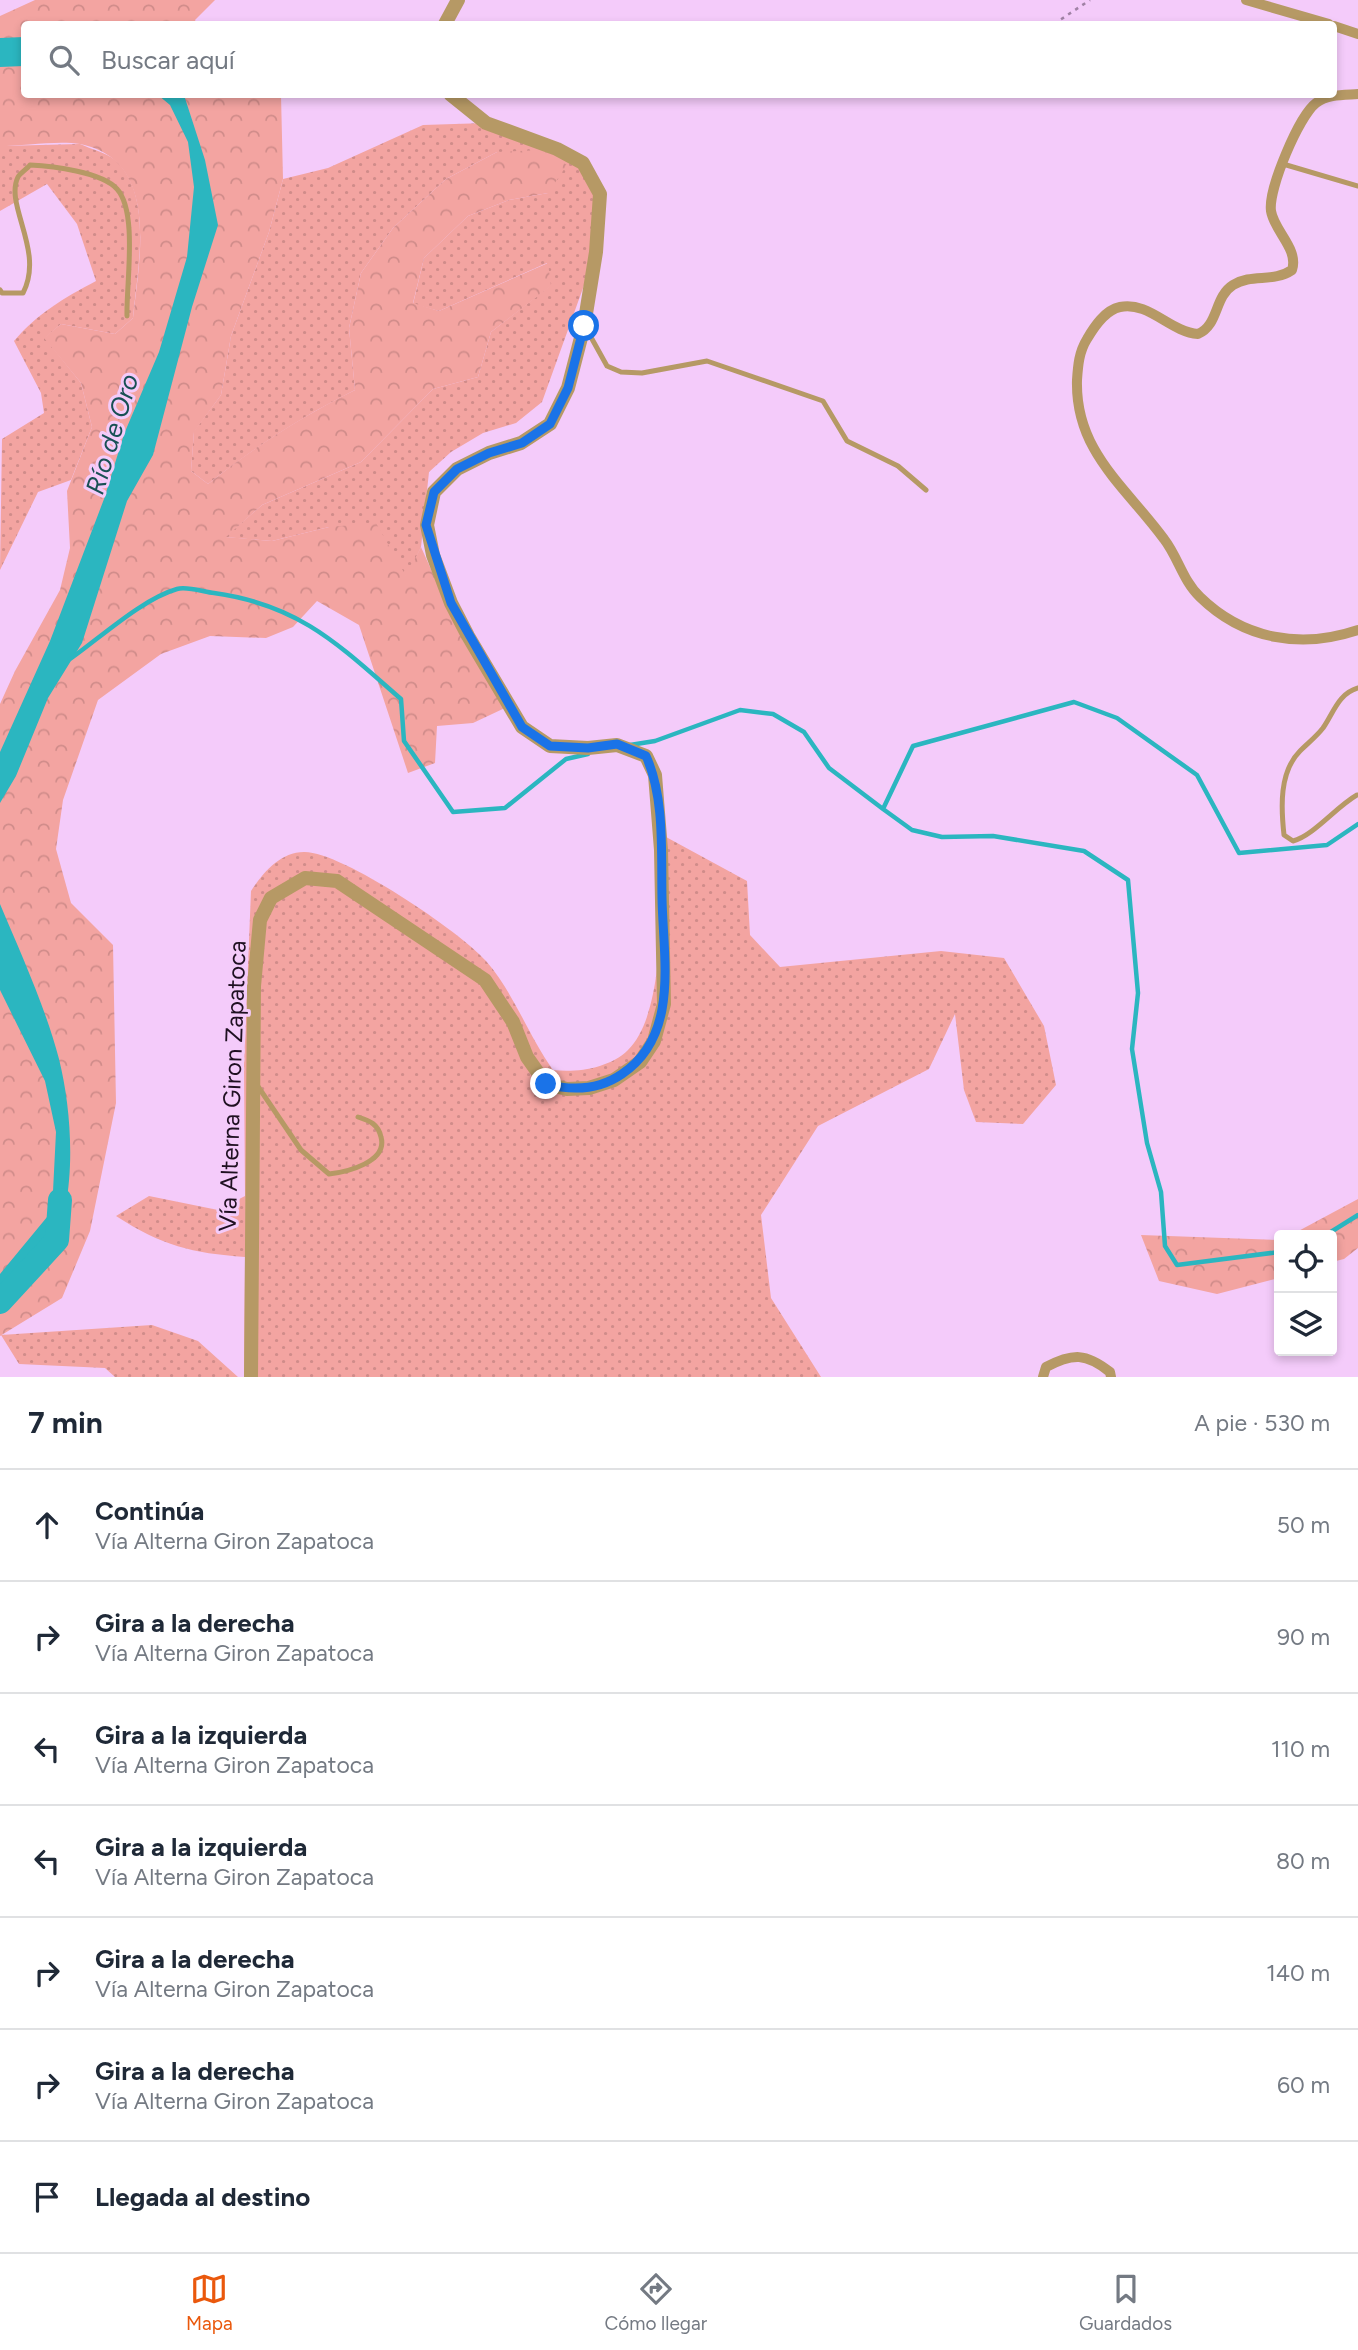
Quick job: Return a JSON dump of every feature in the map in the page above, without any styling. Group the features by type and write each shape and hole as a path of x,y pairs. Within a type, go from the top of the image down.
{"street":[{"path":"446,21 458,0"},
{"path":"1246,0 1317,21"},
{"path":"1337,27 1358,34"},
{"path":"1337,96 1358,94"},
{"name":"Vía Alterna Giron Zapatoca","path":"251,1377 254,986 260,920 271,898 305,878 337,881 485,980 513,1022 527,1057 546,1084 567,1089 589,1088 614,1080 640,1062 654,1041 664,1004 662,850 655,775 651,766 646,756 617,744 588,748 550,746 522,727 451,603 426,525 434,492 457,469 489,453 522,443 550,424 568,388 584,326 597,251 600,194 583,163 557,149 486,123 455,98"},
{"path":"1327,98 1317,103 1298,128 1271,203 1271,213 1292,254 1292,270 1281,277 1254,278 1231,286 1222,295 1212,323 1198,334 1175,329 1140,307 1119,307 1111,310 1098,321 1080,351 1078,403 1088,443 1166,541 1185,578 1200,597 1237,624 1257,634 1290,640 1358,630"},
{"path":"1043,1377 1046,1367 1066,1357 1093,1359 1110,1372 1111,1377"}],"lane":[{"path":"1283,164 1358,186"},
{"path":"0,290 2,293 23,293 29,282 30,248 15,195 18,177 30,165 60,166 117,188 123,201 129,224 127,316"},
{"path":"584,326 607,366 621,372 642,373 708,361 823,401 848,441 898,466 926,490"},
{"path":"1357,795 1336,807 1303,838 1293,841 1284,835 1283,789 1291,765 1298,752 1324,726 1339,701 1348,691 1358,688"},
{"path":"252,1077 301,1150 329,1174 347,1172 379,1154 383,1144 380,1133 373,1122 358,1117"}],"path":[{"path":"1058,21 1090,0"}],"green space":[{"path":"35,0 215,0 196,21 21,21 21,98 281,98 283,179 269,232 231,336 221,395 194,432 191,471 208,484 278,433 355,390 349,328 361,273 393,228 446,179 497,152 543,150 567,165 548,193 509,200 468,216 424,258 413,303 439,311 548,263 551,286 491,332 478,377 433,389 361,462 262,505 226,537 272,541 329,527 376,523 406,576 421,547 463,641 507,707 473,723 437,726 435,763 408,773 359,625 317,601 293,627 266,638 210,636 161,654 98,700 63,800 56,849 71,903 113,945 116,1103 90,1231 62,1298 0,1336 0,704 60,590 70,548 67,491 92,427 81,383 44,338 61,324 115,334 133,318 140,242 139,215 134,191 123,170 106,154 71,143 0,146 0,16"},
{"path":"486,123 583,163 600,194 596,252 542,402 516,423 483,433 451,452 429,472 421,547 407,577 329,527 272,541 225,537 262,505 361,462 433,389 478,377 491,332 550,286 547,263 439,311 413,304 424,258 468,216 509,200 548,193 497,152 446,179 393,228 361,273 349,328 355,390 279,433 208,484 191,471 194,431 221,395 231,336 269,232 283,179 328,168 423,125"},
{"path":"80,144 115,160 127,175 135,193 140,235 133,318 115,334 61,324 45,338 81,383 92,427 71,480 38,492 0,570 2,439 44,413 41,393 14,341 32,322 52,307 96,281 77,224 47,184 0,211 0,146"},
{"path":"655,831 747,881 750,935 780,967 941,951 1004,958 1044,1026 1056,1085 1023,1124 976,1122 964,1090 955,1014 929,1069 818,1126 761,1215 771,1298 821,1377 244,1377 245,1257 178,1246 148,1234 116,1216 149,1196 218,1210 245,1196 244,1065 251,891 256,884 280,860 304,852 321,855 371,878 452,932 486,961 505,987 553,1070 583,1070 612,1061 628,1050 641,1032 650,1007 656,977 660,913"},
{"path":"1358,1199 1358,1248 1344,1259 1337,1261 1337,1230 1300,1230"},
{"path":"1141,1235 1274,1240 1274,1279 1217,1294 1159,1281"},
{"path":"152,1325 198,1341 238,1377 115,1377 105,1368 19,1364 1,1335"}],"shaded area":[{"path":"21,37 21,66 0,67 0,38"},
{"path":"162,98 185,98 205,160 218,225 192,307 153,455 127,501 82,643 48,698 16,776 0,803 0,752 50,641 104,499 124,434 159,352 187,257 194,187 188,142 170,105"},
{"path":"0,904 40,1000 59,1059 68,1108 70,1160 64,1212 49,1259 28,1286 0,1308 0,1274 52,1211 56,1132 45,1081 0,990"}],"waterway":[{"path":"70,659 150,601 177,589 186,588 244,599 295,618 337,645 379,679 401,699 404,741 453,812 505,808 566,759 588,754"},
{"path":"630,745 655,741 740,710 773,714 804,732 829,768 883,809 913,746 1074,702 1117,718 1197,775 1239,853 1327,845 1358,824"},
{"path":"883,809 912,830 942,837 993,836 1084,851 1128,880 1138,993 1132,1049 1147,1143 1161,1192 1165,1246 1177,1265 1274,1253"},
{"name":"Río de Oro","path":"0,1302 57,1240 60,1200"},
{"path":"1334,1230 1358,1215"}],"route":[{"path":"546,1084 567,1089 589,1088 614,1080 640,1062 654,1041 664,1004 662,850 655,775 646,756 617,744 588,748 550,746 522,727 451,603 433,555 426,525 434,492 457,469 489,453 522,443 550,424 568,388 584,326"}]}
